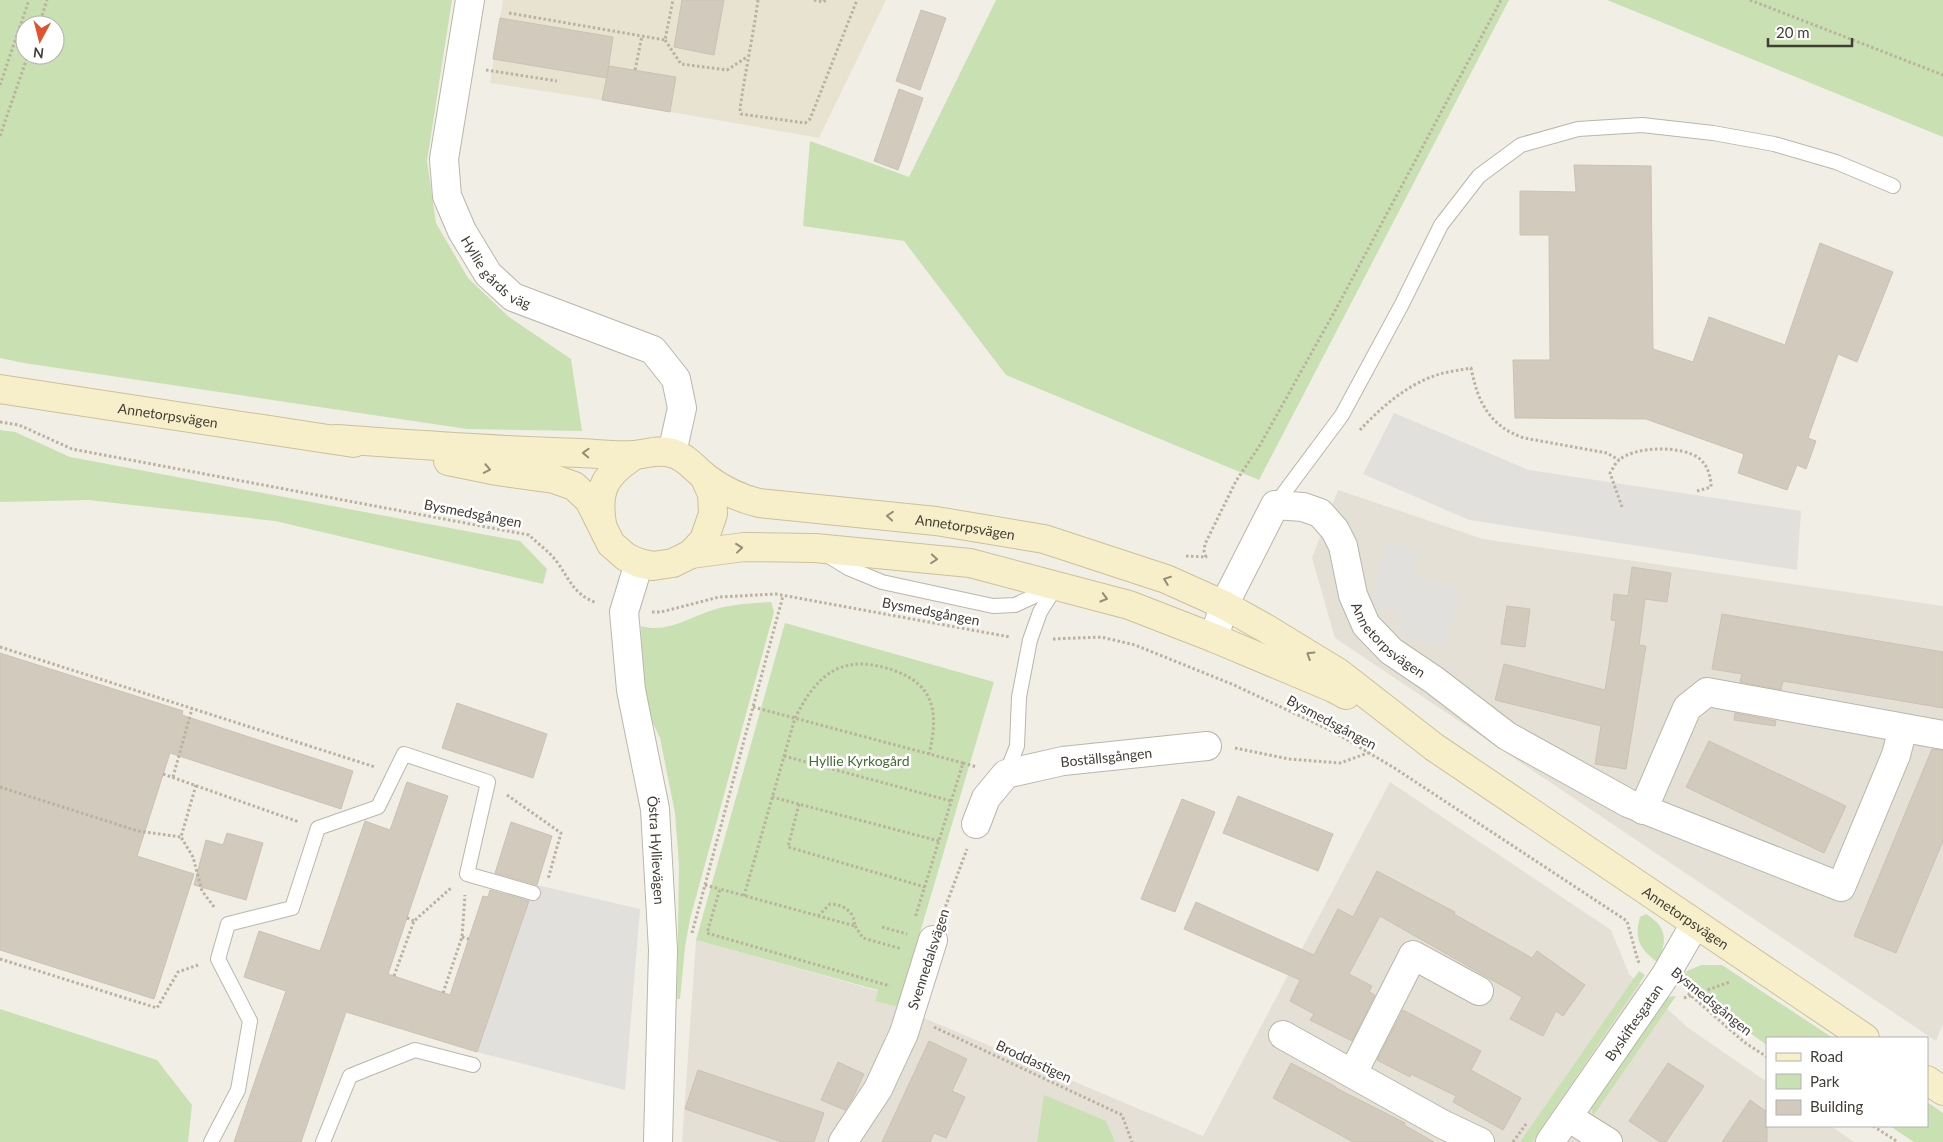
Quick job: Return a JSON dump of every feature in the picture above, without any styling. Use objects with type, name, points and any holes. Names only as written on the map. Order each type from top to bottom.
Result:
[{"type":"main road","name":"Annetorpsvägen","points":[[0,389],[336,440],[497,471],[554,478],[574,486],[589,500],[611,544],[626,557],[653,566],[673,563],[691,554],[744,547],[815,548],[970,563],[1129,605],[1214,638],[1333,688],[1434,746]]},
{"type":"main road","name":"Annetorpsvägen","points":[[336,440],[635,455],[654,451],[672,453],[690,462],[704,476],[738,498],[759,503],[936,521],[1044,539],[1166,579],[1224,605],[1339,673],[1434,746],[1864,1037]]},
{"type":"main road","name":"Annetorpsvägen","points":[[602,526],[599,506],[606,481],[618,466],[635,455]]},
{"type":"main road","name":"Annetorpsvägen","points":[[691,554],[704,540],[713,514],[712,494],[704,476]]},
{"type":"main road","points":[[1928,1081],[1943,1091]]},
{"type":"street","name":"Hyllie gårds väg","points":[[470,0],[444,159],[447,196],[462,231],[488,274],[513,297],[653,350],[676,379],[682,408],[672,453]]},
{"type":"street","points":[[1214,638],[1224,605],[1275,505]]},
{"type":"street","name":"Annetorpsvägen","points":[[1275,505],[1303,507],[1320,512],[1335,530],[1343,546],[1353,595],[1366,625],[1391,651],[1434,680],[1507,736],[1628,804],[1841,887],[1896,755],[1903,728]]},
{"type":"street","name":"Östra Hyllievägen","points":[[640,563],[624,612],[630,690],[655,809],[663,950],[658,1142]]},
{"type":"street","points":[[1643,810],[1687,708],[1707,692],[1943,734]]},
{"type":"street","name":"Boställsgången","points":[[1006,774],[1063,761],[1208,746]]},
{"type":"street","points":[[976,824],[986,798],[1006,774]]},
{"type":"street","name":"Byskiftesgatan","points":[[1550,1142],[1665,976],[1695,924]]},
{"type":"street","name":"Svennedalsvägen","points":[[843,1142],[878,1090],[904,1033],[909,1016],[918,936]]},
{"type":"street","points":[[1353,1072],[1413,956],[1479,991]]},
{"type":"street","points":[[1283,1035],[1353,1072],[1442,1124],[1480,1142]]},
{"type":"street","points":[[1568,1116],[1608,1142]]},
{"type":"lane","points":[[1275,505],[1342,416],[1402,304],[1441,225],[1479,176],[1521,145],[1578,129],[1642,125],[1695,131],[1774,144],[1836,162],[1893,186]]},
{"type":"lane","points":[[815,548],[848,568],[882,582],[987,605],[1015,605],[1058,585]]},
{"type":"lane","points":[[1006,774],[1017,746],[1019,696],[1030,640],[1040,612],[1058,585]]},
{"type":"lane","points":[[211,1142],[238,1090],[250,1021],[218,959],[228,924],[292,908],[318,828],[378,807],[404,754],[488,782],[467,874],[533,893]]},
{"type":"lane","points":[[323,1142],[350,1076],[415,1050],[473,1065]]},
{"type":"path","points":[[0,84],[29,0]]},
{"type":"path","points":[[42,15],[47,0]]},
{"type":"path","points":[[673,0],[665,40],[681,64],[727,70],[747,57]]},
{"type":"path","points":[[758,0],[752,47],[747,57],[740,109],[741,114],[805,123],[810,119],[857,0]]},
{"type":"path","points":[[814,0],[822,2],[826,0]]},
{"type":"path","points":[[1206,557],[1204,551],[1206,544],[1236,481],[1260,445],[1336,309],[1501,0]]},
{"type":"path","points":[[1750,0],[1943,75]]},
{"type":"path","points":[[508,13],[665,40]]},
{"type":"path","points":[[635,70],[642,36]]},
{"type":"path","points":[[0,136],[25,65]]},
{"type":"path","points":[[492,71],[557,82]]},
{"type":"path","points":[[1358,432],[1396,396],[1439,374],[1471,368],[1478,398],[1500,425],[1514,434],[1524,438],[1607,453],[1618,460]]},
{"type":"path","name":"Bysmedsgången","points":[[0,422],[19,425],[72,449],[529,535],[556,561],[569,584],[588,600],[624,612],[661,612],[719,597],[776,594],[1030,640],[1101,637],[1135,645],[1234,685],[1334,732],[1396,769],[1627,921],[1638,961],[1665,976],[1692,996],[1744,1042],[1766,1056]]},
{"type":"path","points":[[1622,507],[1610,473],[1618,460],[1633,453],[1656,448],[1680,451],[1700,459],[1711,475],[1711,487],[1696,491]]},
{"type":"path","points":[[691,936],[783,596]]},
{"type":"path","points":[[0,648],[395,773]]},
{"type":"path","points":[[744,896],[795,718],[808,694],[822,679],[836,669],[851,664],[867,664],[903,673],[916,681],[925,690],[931,703],[934,724],[929,754]]},
{"type":"path","points":[[753,707],[963,763],[925,887],[918,936],[882,927]]},
{"type":"path","points":[[173,777],[192,709]]},
{"type":"path","points":[[1208,746],[1243,749],[1289,759],[1340,763],[1369,753]]},
{"type":"path","points":[[784,756],[951,801]]},
{"type":"path","points":[[163,774],[318,828]]},
{"type":"path","points":[[488,782],[561,833],[546,887]]},
{"type":"path","points":[[196,785],[181,837],[193,857],[202,891],[228,924]]},
{"type":"path","points":[[0,787],[138,831],[181,837]]},
{"type":"path","points":[[772,797],[939,841]]},
{"type":"path","points":[[799,804],[788,846],[925,887]]},
{"type":"path","name":"Svennedalsvägen","points":[[918,936],[976,824]]},
{"type":"path","points":[[394,976],[414,921],[467,874]]},
{"type":"path","points":[[443,993],[462,937],[467,874]]},
{"type":"path","points":[[704,885],[855,926]]},
{"type":"path","points":[[720,889],[707,933],[894,987]]},
{"type":"path","points":[[818,916],[830,904],[839,904],[848,910],[854,918],[855,926],[863,938],[905,950],[907,945]]},
{"type":"path","points":[[407,918],[414,921]]},
{"type":"path","points":[[462,937],[469,939]]},
{"type":"path","points":[[0,959],[157,1008],[178,972],[218,959]]},
{"type":"path","name":"Broddastigen","points":[[909,1016],[1122,1115],[1132,1142]]},
{"type":"path","points":[[1875,1127],[1898,1142]]},
{"type":"shaded area","points":[[503,0],[886,0],[819,138],[602,100],[490,83]]},
{"type":"shaded area","points":[[1394,413],[1529,470],[1801,511],[1797,570],[1469,520],[1363,474]]},
{"type":"shaded area","points":[[1338,490],[1483,539],[1943,606],[1943,1024],[1936,1041],[1335,638],[1312,558]]},
{"type":"shaded area","points":[[1386,542],[1419,551],[1413,576],[1460,588],[1445,647],[1397,635],[1402,613],[1370,605]]},
{"type":"shaded area","points":[[1390,782],[1611,930],[1629,974],[1687,1027],[1766,1081],[1766,1127],[1832,1127],[1854,1142],[682,1142],[696,940],[878,991],[875,1001],[898,1007],[1203,1136]]},
{"type":"shaded area","points":[[537,885],[640,909],[625,1090],[477,1052],[525,910]]},
{"type":"green space","points":[[0,0],[452,0],[427,161],[436,223],[468,278],[509,317],[571,359],[582,431],[467,429],[0,358]]},
{"type":"green space","points":[[996,0],[1509,0],[1259,480],[1006,375],[904,241],[803,226],[810,141],[909,177]]},
{"type":"green space","points":[[1607,0],[1943,0],[1943,137]]},
{"type":"green space","points":[[0,430],[15,432],[70,457],[520,541],[547,569],[543,584],[275,521],[88,500],[0,502]]},
{"type":"green space","points":[[771,602],[774,612],[690,919],[680,999],[677,999],[679,865],[675,813],[660,738],[644,704],[641,626],[661,628],[723,607]]},
{"type":"green space","name":"Hyllie Kyrkogård","points":[[785,623],[994,682],[898,1007],[875,1001],[878,990],[696,940]]},
{"type":"green space","points":[[1646,914],[1658,924],[1664,935],[1663,947],[1657,962],[1642,947],[1638,937],[1640,917]]},
{"type":"green space","points":[[1701,965],[1722,965],[1831,1037],[1766,1037],[1766,1044],[1750,1033],[1715,1002],[1681,977],[1687,971]]},
{"type":"green space","points":[[1639,971],[1645,975],[1532,1142],[1520,1142]]},
{"type":"green space","points":[[1676,996],[1593,1116],[1591,1106],[1665,999]]},
{"type":"green space","points":[[0,1009],[157,1060],[192,1105],[188,1142],[0,1142]]},
{"type":"green space","points":[[1044,1095],[1106,1121],[1115,1142],[1037,1142]]},
{"type":"green space","points":[[1928,1103],[1943,1113],[1943,1142],[1914,1142],[1892,1127],[1928,1127]]},
{"type":"building","points":[[682,0],[724,0],[714,55],[674,47]]},
{"type":"building","points":[[921,10],[946,18],[920,90],[896,81]]},
{"type":"building","points":[[500,18],[613,37],[607,78],[493,59]]},
{"type":"building","points":[[609,66],[676,77],[670,112],[602,100]]},
{"type":"building","points":[[899,89],[923,98],[898,170],[874,161]]},
{"type":"building","points":[[1574,165],[1651,166],[1653,349],[1693,362],[1709,317],[1785,345],[1820,243],[1893,272],[1857,362],[1838,354],[1808,438],[1816,441],[1806,469],[1797,465],[1787,490],[1738,473],[1744,454],[1646,419],[1515,418],[1513,360],[1550,360],[1549,235],[1520,235],[1520,191],[1576,192]]},
{"type":"building","points":[[1632,567],[1671,573],[1667,602],[1645,599],[1639,645],[1646,646],[1626,769],[1595,764],[1601,726],[1495,700],[1504,664],[1605,690],[1616,621],[1611,620],[1614,594],[1628,596]]},
{"type":"building","points":[[1507,606],[1530,609],[1525,647],[1501,644]]},
{"type":"building","points":[[1722,614],[1943,652],[1943,708],[1783,681],[1781,690],[1740,682],[1742,674],[1712,669]]},
{"type":"building","points":[[0,653],[183,711],[182,715],[353,771],[341,809],[170,753],[137,856],[194,874],[154,999],[0,950]]},
{"type":"building","points":[[457,703],[547,734],[533,778],[442,748]]},
{"type":"building","points":[[1735,713],[1776,721],[1775,726],[1734,720]]},
{"type":"building","points":[[1709,741],[1846,806],[1824,853],[1686,787]]},
{"type":"building","points":[[1932,749],[1943,750],[1943,841],[1896,953],[1854,936]]},
{"type":"building","points":[[407,782],[448,796],[388,974],[450,995],[483,896],[488,897],[490,890],[529,901],[477,1052],[346,1012],[301,1142],[234,1142],[286,991],[244,977],[259,931],[320,951],[365,821],[390,830]]},
{"type":"building","points":[[1238,796],[1333,834],[1318,871],[1223,833]]},
{"type":"building","points":[[1182,799],[1215,812],[1175,912],[1141,899]]},
{"type":"building","points":[[511,822],[552,836],[537,885],[495,873]]},
{"type":"building","points":[[227,833],[263,843],[246,900],[194,885],[206,840],[223,845]]},
{"type":"building","points":[[1377,871],[1455,912],[1454,914],[1532,958],[1537,951],[1585,985],[1563,1016],[1556,1011],[1543,1036],[1510,1019],[1522,997],[1380,916],[1349,974],[1372,986],[1369,992],[1375,995],[1352,1041],[1310,1020],[1314,1014],[1290,1001],[1300,980],[1184,929],[1196,902],[1314,955],[1338,909],[1353,917]]},
{"type":"building","points":[[1403,1010],[1481,1051],[1471,1070],[1521,1098],[1503,1130],[1453,1102],[1456,1096],[1411,1074],[1410,1077],[1377,1060]]},
{"type":"building","points":[[929,1041],[967,1059],[952,1091],[965,1097],[946,1138],[934,1133],[930,1142],[882,1142]]},
{"type":"building","points":[[838,1062],[864,1074],[845,1110],[821,1100]]},
{"type":"building","points":[[1291,1063],[1405,1123],[1404,1125],[1434,1142],[1353,1142],[1273,1098]]},
{"type":"building","points":[[1668,1063],[1704,1086],[1666,1142],[1660,1142],[1629,1121]]},
{"type":"building","points":[[698,1070],[824,1113],[814,1142],[782,1142],[685,1109]]},
{"type":"building","points":[[1750,1100],[1766,1111],[1767,1142],[1722,1142]]}]
